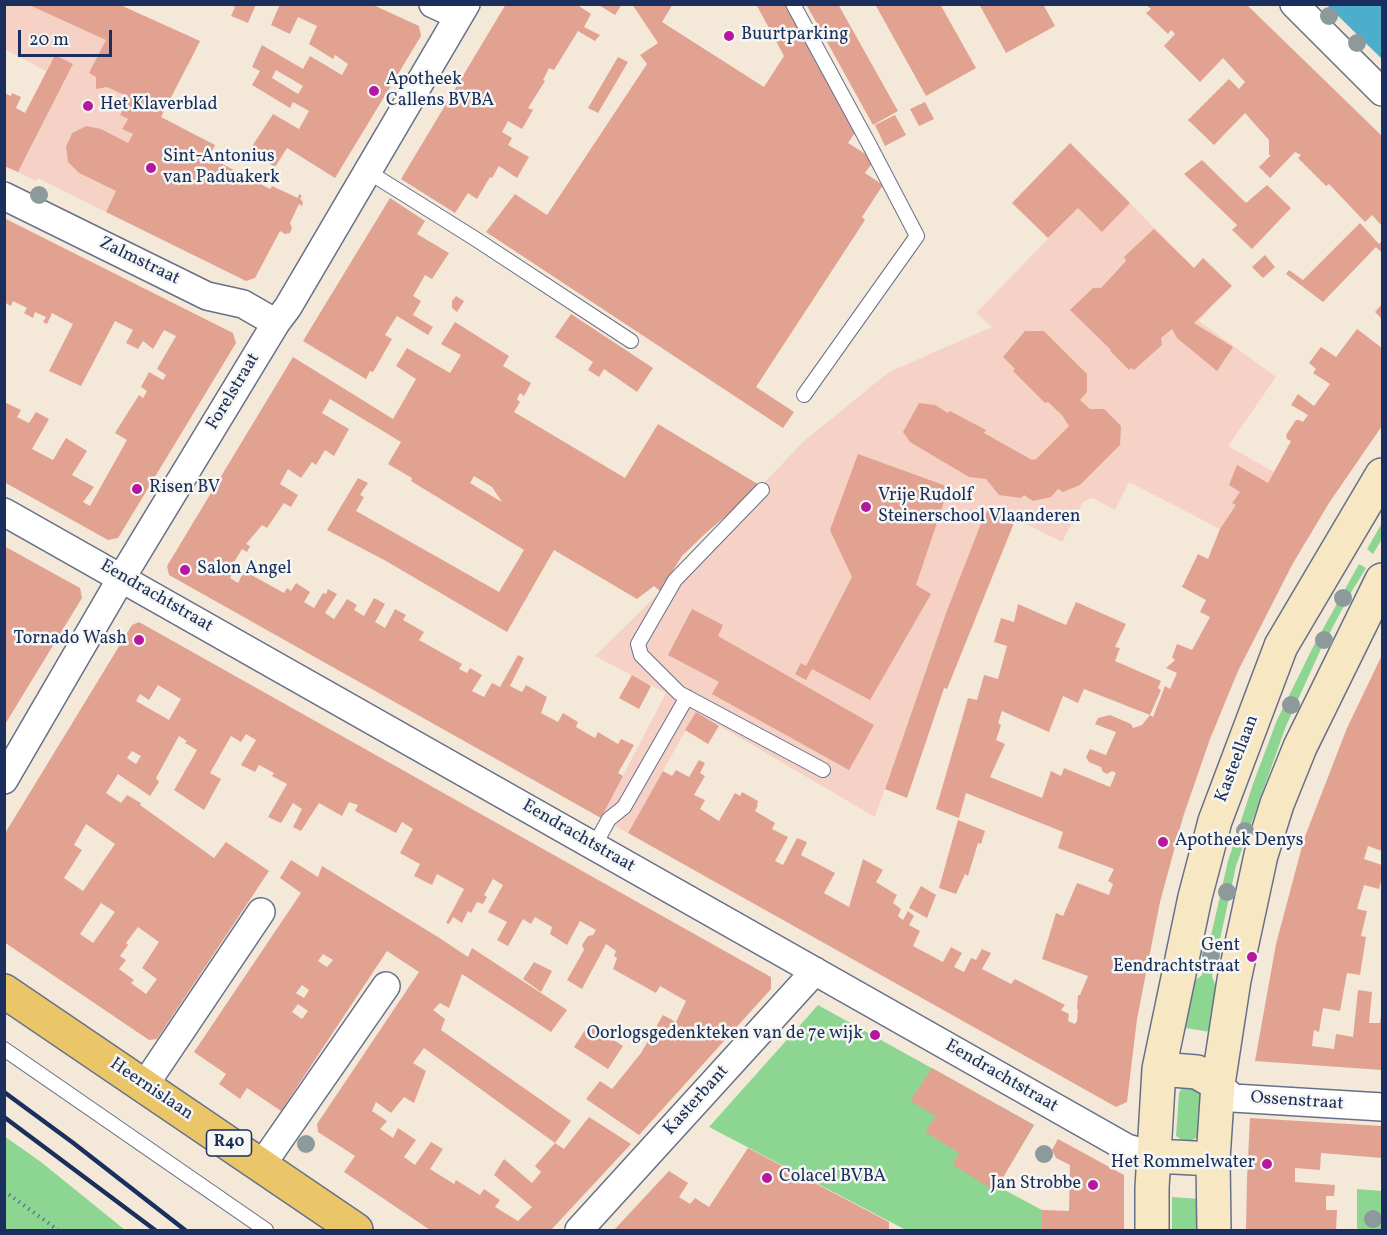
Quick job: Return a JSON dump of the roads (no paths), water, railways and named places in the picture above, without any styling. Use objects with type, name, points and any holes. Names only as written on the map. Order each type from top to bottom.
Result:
[{"type":"main road","name":"Heernislaan","points":[[4,991],[356,1230]]},
{"type":"street","points":[[433,4],[462,10]]},
{"type":"street","points":[[1294,4],[1383,92]]},
{"type":"street","name":"Forelstraat","points":[[4,780],[122,577],[276,323],[288,307],[462,10]]},
{"type":"street","name":"Zalmstraat","points":[[4,195],[207,296],[243,304],[276,323]]},
{"type":"street","name":"Kasteellaan","points":[[1152,1230],[1152,1188],[1159,1070],[1195,897],[1215,822],[1281,646],[1370,493],[1383,475]]},
{"type":"street","name":"Eendrachtstraat","points":[[4,512],[1126,1148],[1155,1156]]},
{"type":"street","points":[[1214,1230],[1213,1159],[1218,1084],[1234,980],[1261,855],[1277,804],[1300,747],[1383,580]]},
{"type":"street","points":[[144,1086],[261,912]]},
{"type":"street","name":"Kasterbant","points":[[579,1230],[815,971]]},
{"type":"street","points":[[261,1166],[386,986]]},
{"type":"street","points":[[1159,1070],[1197,1072],[1218,1084]]},
{"type":"street","name":"Ossenstraat","points":[[1218,1084],[1233,1098],[1383,1107]]},
{"type":"street","points":[[1155,1156],[1213,1159]]},
{"type":"lane","points":[[793,4],[917,236],[804,394]]},
{"type":"lane","points":[[367,171],[631,341]]},
{"type":"lane","points":[[762,490],[675,580],[638,644],[640,656],[679,693],[823,770]]},
{"type":"lane","points":[[594,846],[609,819],[624,807],[687,697]]},
{"type":"lane","points":[[4,1049],[266,1230]]},
{"type":"water","points":[[1327,5],[1382,5],[1382,59]]},
{"type":"railway","points":[[4,1092],[185,1230]]},
{"type":"railway","points":[[4,1117],[155,1230]]},
{"type":"place","name":"Buurtparking","points":[[729,36]]},
{"type":"place","name":"Apotheek Callens BVBA","points":[[374,91]]},
{"type":"place","name":"Het Klaverblad","points":[[88,106]]},
{"type":"place","name":"Sint-Antonius van Paduakerk","points":[[151,168]]},
{"type":"place","name":"Risen BV","points":[[137,489]]},
{"type":"place","name":"Vrije Rudolf Steinerschool Vlaanderen","points":[[866,507]]},
{"type":"place","name":"Salon Angel","points":[[185,570]]},
{"type":"place","name":"Tornado Wash","points":[[139,640]]},
{"type":"place","name":"Apotheek Denys","points":[[1163,842]]},
{"type":"place","name":"Gent Eendrachtstraat","points":[[1252,957]]},
{"type":"place","name":"Oorlogsgedenkteken van de 7e wijk","points":[[875,1035]]},
{"type":"place","name":"Het Rommelwater","points":[[1267,1164]]},
{"type":"place","name":"Colacel BVBA","points":[[767,1178]]},
{"type":"place","name":"Jan Strobbe","points":[[1093,1185]]}]
